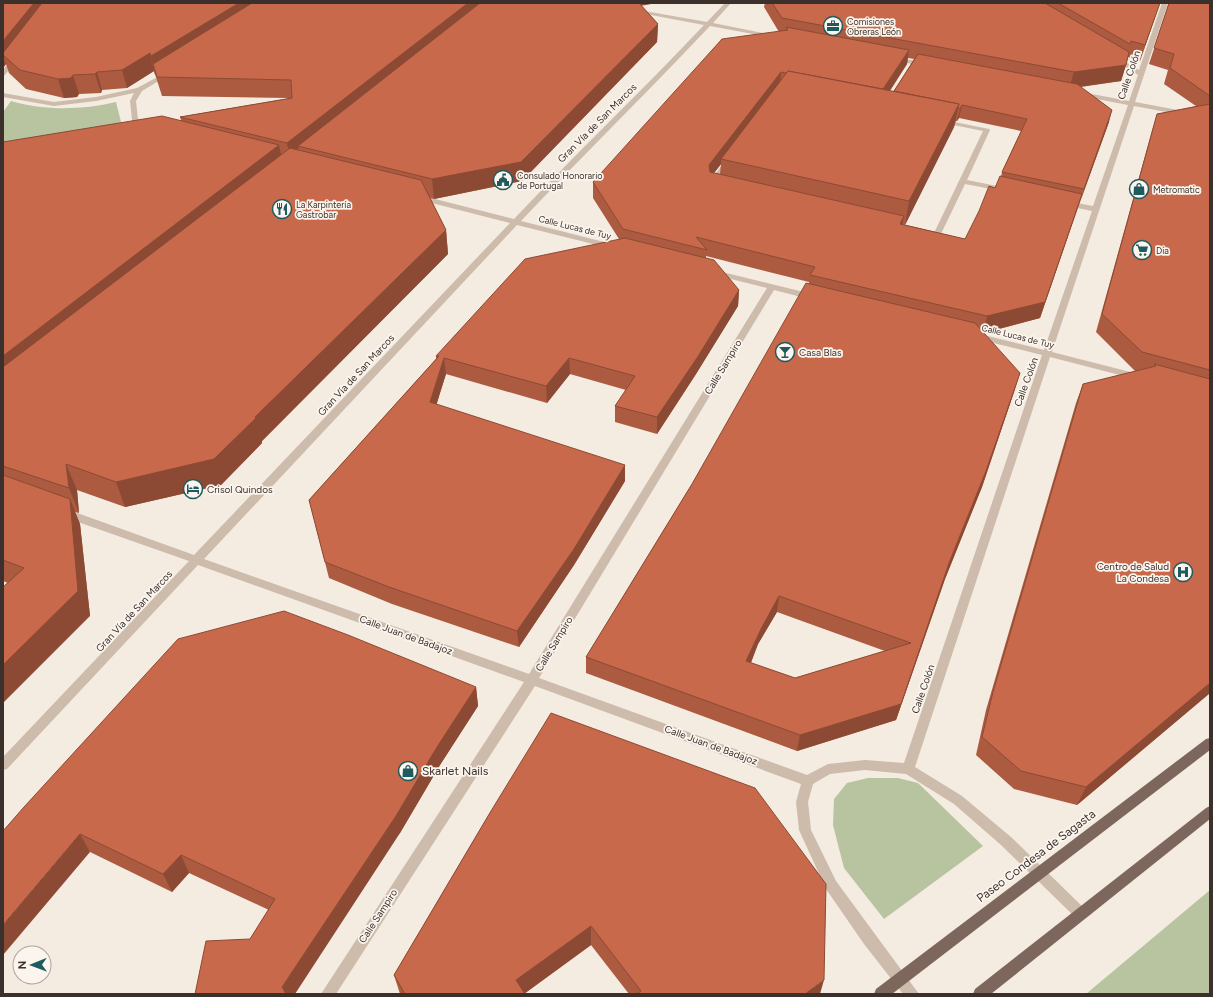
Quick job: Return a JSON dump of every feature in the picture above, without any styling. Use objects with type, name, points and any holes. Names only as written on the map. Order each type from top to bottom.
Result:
[{"type":"main road","name":"Paseo Condesa de Sagasta","points":[[881,994],[1038,872],[1210,743]]},
{"type":"main road","points":[[980,994],[1210,812]]},
{"type":"street","name":"Gran Vía de San Marcos","points":[[3,765],[557,178],[646,90],[728,3]]},
{"type":"street","name":"Calle Colón","points":[[908,769],[1165,3]]},
{"type":"street","points":[[629,9],[782,38]]},
{"type":"street","points":[[3,74],[21,50]]},
{"type":"street","points":[[1106,53],[1141,74]]},
{"type":"street","points":[[890,58],[936,66]]},
{"type":"street","points":[[907,71],[912,62]]},
{"type":"street","points":[[3,95],[54,104],[139,90],[174,69]]},
{"type":"street","points":[[783,89],[885,106],[987,130],[962,181],[936,236],[712,184],[783,89]]},
{"type":"street","points":[[135,130],[135,110],[133,101],[139,90]]},
{"type":"street","points":[[1076,93],[1210,118]]},
{"type":"street","points":[[962,181],[1016,192]]},
{"type":"street","name":"Calle Lucas de Tuy","points":[[409,195],[619,248]]},
{"type":"street","points":[[1055,200],[1095,209]]},
{"type":"street","points":[[703,269],[818,298]]},
{"type":"street","name":"Calle Sampiro","points":[[328,994],[532,680],[772,287]]},
{"type":"street","name":"Calle Lucas de Tuy","points":[[965,333],[1148,379]]},
{"type":"street","name":"Calle Juan de Badajoz","points":[[54,509],[532,680],[808,781]]},
{"type":"street","points":[[912,994],[899,980],[831,885],[805,830],[802,802],[808,781],[828,769],[865,765],[908,769],[958,800],[1006,841],[1081,914]]},
{"type":"green space","points":[[11,101],[50,108],[90,107],[116,102],[122,126],[3,146],[3,112]]},
{"type":"green space","points":[[868,778],[898,778],[918,783],[983,846],[884,919],[844,868],[833,825],[834,799],[847,783]]},
{"type":"green space","points":[[1210,890],[1210,994],[1086,994]]},
{"type":"building","points":[[3,3],[34,3],[3,41]]},
{"type":"building","points":[[42,3],[239,3],[151,56],[150,53],[122,70],[97,72],[95,74],[73,75],[71,78],[58,79],[20,70],[3,55],[3,53]]},
{"type":"building","points":[[252,3],[468,3],[287,143],[180,117],[292,98],[291,80],[157,77],[153,64]]},
{"type":"building","points":[[480,3],[639,3],[658,24],[521,162],[432,179],[298,146]]},
{"type":"building","points":[[772,3],[1045,3],[1129,52],[1126,65],[1074,72],[782,18]]},
{"type":"building","points":[[1058,3],[1160,3],[1145,45],[1131,41],[1130,44]]},
{"type":"building","points":[[1169,3],[1210,3],[1210,96],[1170,68],[1174,54],[1154,48]]},
{"type":"building","points":[[786,27],[909,50],[883,89],[788,71],[786,73],[781,72],[709,165],[710,172],[904,216],[900,224],[965,239],[979,211],[989,186],[995,188],[1000,176],[1082,194],[1045,302],[987,316],[810,275],[815,267],[696,237],[707,250],[623,229],[593,182],[722,39],[788,30]]},
{"type":"building","points":[[918,54],[1077,84],[1112,110],[1084,189],[1002,172],[1027,119],[962,105],[960,109],[958,108],[959,104],[894,91]]},
{"type":"building","points":[[788,71],[959,104],[909,201],[721,159]]},
{"type":"building","points":[[1210,104],[1210,370],[1142,352],[1102,314],[1157,114]]},
{"type":"building","points":[[162,116],[279,145],[3,356],[3,142]]},
{"type":"building","points":[[290,148],[421,180],[446,230],[214,459],[116,482],[66,464],[69,488],[3,466],[3,367]]},
{"type":"building","points":[[625,238],[714,260],[739,290],[697,358],[657,417],[615,406],[635,376],[569,358],[546,386],[444,358],[430,402],[625,465],[574,549],[517,631],[389,587],[325,562],[309,500],[439,356],[436,356],[525,259]]},
{"type":"building","points":[[806,283],[975,323],[1020,373],[986,471],[949,563],[901,704],[800,735],[586,657],[692,484]],"holes":[[[779,596],[911,643],[795,678],[746,661]]]},
{"type":"building","points":[[1154,364],[1210,379],[1210,683],[1086,787],[1021,771],[982,737],[993,692],[1083,384],[1156,366]]},
{"type":"building","points":[[3,475],[70,499],[78,591],[3,665],[3,587],[24,568],[3,560]]},
{"type":"building","points":[[284,611],[348,635],[476,687],[437,747],[396,816],[282,987],[286,994],[195,994],[206,941],[250,939],[275,899],[181,855],[163,874],[80,834],[3,925],[3,831],[24,807],[178,639]]},
{"type":"building","points":[[551,713],[755,788],[826,884],[824,980],[805,994],[636,994],[641,991],[591,926],[516,980],[525,994],[405,994],[394,975]]},
{"type":"place","name":"Comisiones Obreras León","points":[[833,26]]},
{"type":"place","name":"Consulado Honorario de Portugal","points":[[503,180]]},
{"type":"place","name":"Metromatic","points":[[1139,189]]},
{"type":"place","name":"La Karpintería Gastrobar","points":[[282,209]]},
{"type":"place","name":"Dia","points":[[1142,250]]},
{"type":"place","name":"Casa Blas","points":[[785,352]]},
{"type":"place","name":"Crisol Quindos","points":[[193,489]]},
{"type":"place","name":"Centro de Salud La Condesa","points":[[1183,572]]},
{"type":"place","name":"Skarlet Nails","points":[[408,771]]}]
